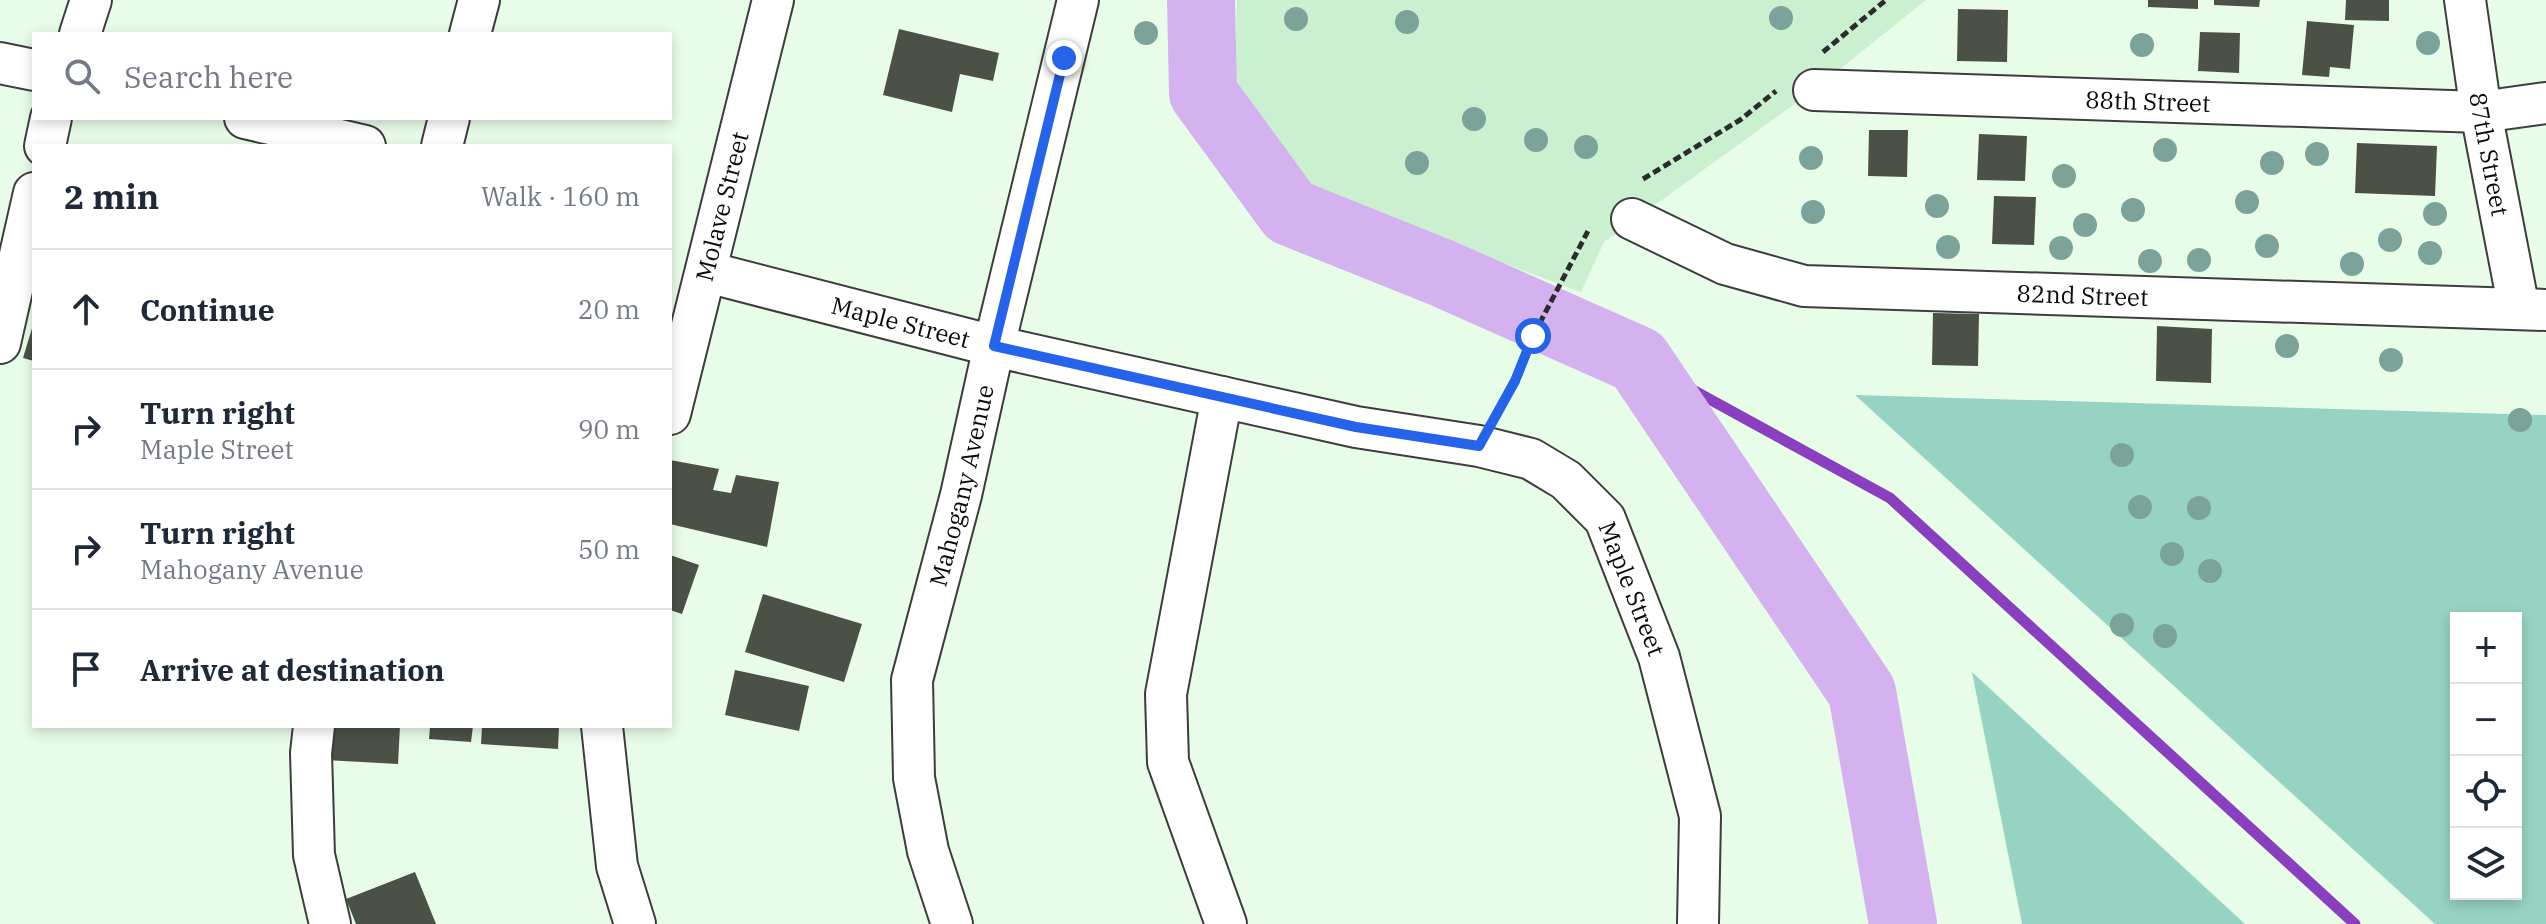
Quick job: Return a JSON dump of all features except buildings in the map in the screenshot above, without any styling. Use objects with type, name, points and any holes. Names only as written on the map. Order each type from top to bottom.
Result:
[{"type":"street","points":[[81,32],[91,0]]},
{"type":"street","points":[[471,32],[479,0]]},
{"type":"street","name":"Molave Street","points":[[672,406],[773,0]]},
{"type":"street","name":"Mahogany Avenue","points":[[952,924],[928,851],[914,778],[912,680],[961,495],[1078,0]]},
{"type":"street","name":"87th Street","points":[[2465,0],[2481,112],[2533,310]]},
{"type":"street","points":[[0,63],[32,70]]},
{"type":"street","name":"88th Street","points":[[1801,80],[2481,112],[2546,103]]},
{"type":"street","points":[[45,144],[51,120]]},
{"type":"street","points":[[254,120],[356,144]]},
{"type":"street","points":[[442,144],[448,120]]},
{"type":"street","points":[[0,343],[32,202]]},
{"type":"street","name":"82nd Street","points":[[1632,219],[1725,264],[1804,286],[2533,310]]},
{"type":"street","name":"Maple Street","points":[[707,272],[994,346],[1356,427],[1479,446],[1531,459],[1566,480],[1605,519],[1659,657],[1700,816],[1698,924]]},
{"type":"street","points":[[1222,397],[1166,694],[1168,762],[1226,924]]},
{"type":"street","points":[[314,728],[311,753],[314,855],[330,924]]},
{"type":"street","points":[[602,728],[617,866],[635,924]]},
{"type":"path","points":[[1643,179],[1801,80],[1886,0]]},
{"type":"path","points":[[1479,446],[1515,381],[1533,336],[1589,229]]},
{"type":"green space","points":[[1237,0],[1926,0],[1814,90],[1604,242],[1581,292],[1319,194],[1235,79]]},
{"type":"shaded area","points":[[1855,395],[2546,415],[2546,924],[2435,924]]},
{"type":"shaded area","points":[[1972,672],[2245,924],[2022,924]]},
{"type":"waterway","points":[[1201,0],[1203,93],[1290,212],[1442,273],[1638,360],[1862,692],[1903,924]]},
{"type":"waterway","points":[[1638,360],[1890,498],[2355,924]]},
{"type":"route","points":[[1064,58],[994,346],[1356,427],[1479,446],[1515,381],[1533,336]]}]
